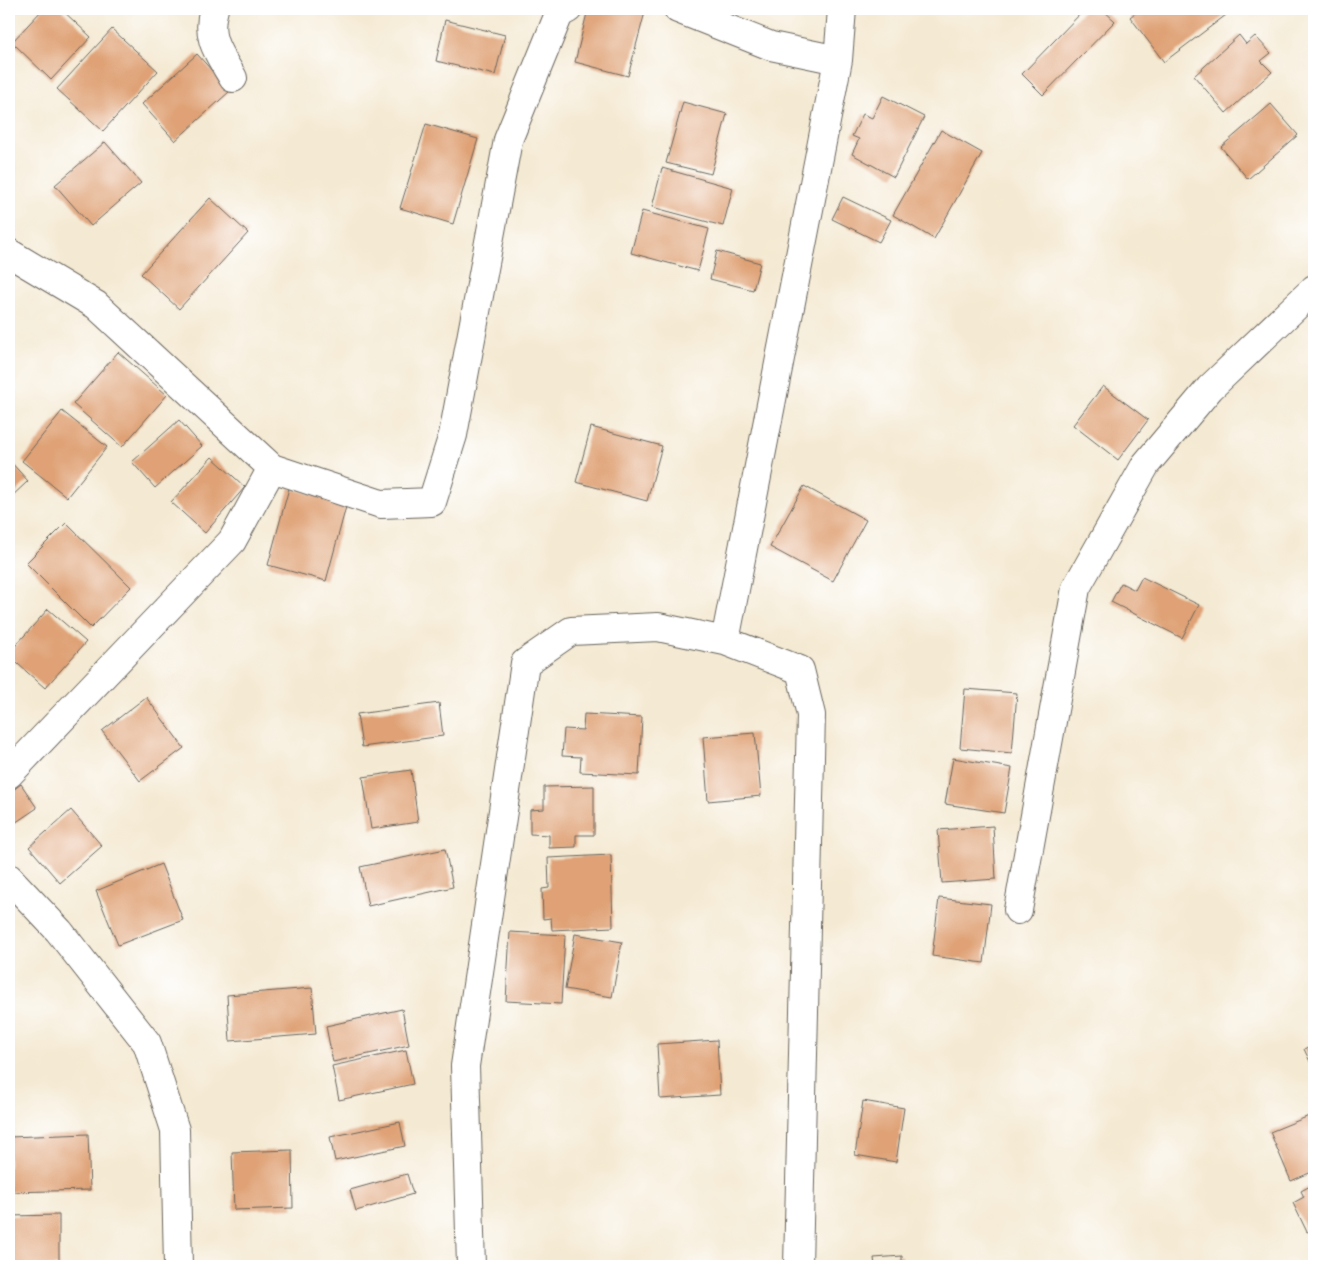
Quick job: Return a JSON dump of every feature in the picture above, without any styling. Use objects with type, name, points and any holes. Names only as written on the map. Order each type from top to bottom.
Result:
[{"type":"street","points":[[214,9],[210,23],[214,46],[233,78]]},
{"type":"street","points":[[9,253],[96,305],[272,468],[381,504],[432,502],[453,435],[508,140],[558,14],[568,9]]},
{"type":"street","points":[[678,9],[771,46],[838,60]]},
{"type":"street","points":[[725,641],[838,60],[842,9]]},
{"type":"street","points":[[1018,910],[1076,588],[1146,464],[1210,388],[1314,289]]},
{"type":"street","points":[[9,774],[232,542],[272,468]]},
{"type":"street","points":[[471,1266],[465,1066],[525,663],[571,631],[658,627],[725,641],[800,670],[811,715],[798,1266]]},
{"type":"street","points":[[9,878],[59,931],[148,1043],[175,1130],[178,1266]]},
{"type":"building","points":[[43,9],[61,9],[91,37],[51,80],[12,42]]},
{"type":"building","points":[[588,9],[631,9],[645,12],[628,76],[575,62]]},
{"type":"building","points":[[1085,9],[1102,9],[1115,21],[1043,95],[1022,74]]},
{"type":"building","points":[[1140,9],[1222,9],[1226,15],[1164,62],[1130,17]]},
{"type":"building","points":[[445,20],[505,35],[495,75],[436,61]]},
{"type":"building","points":[[112,29],[158,71],[103,131],[57,89]]},
{"type":"building","points":[[1239,35],[1246,44],[1255,36],[1271,53],[1261,61],[1272,72],[1226,113],[1194,76]]},
{"type":"building","points":[[197,54],[230,91],[175,141],[142,104]]},
{"type":"building","points":[[883,96],[924,117],[894,177],[852,154],[859,139],[852,136],[863,114],[872,118]]},
{"type":"building","points":[[683,102],[727,114],[711,174],[666,163]]},
{"type":"building","points":[[1271,104],[1298,135],[1248,179],[1221,147]]},
{"type":"building","points":[[426,124],[478,139],[453,224],[400,208]]},
{"type":"building","points":[[941,130],[982,153],[934,239],[893,215]]},
{"type":"building","points":[[105,142],[141,183],[91,226],[55,185]]},
{"type":"building","points":[[662,168],[733,188],[723,226],[652,207]]},
{"type":"building","points":[[843,197],[891,220],[879,242],[832,219]]},
{"type":"building","points":[[210,198],[248,233],[179,309],[141,274]]},
{"type":"building","points":[[642,211],[709,229],[698,271],[631,253]]},
{"type":"building","points":[[717,251],[760,263],[753,290],[710,279]]},
{"type":"building","points":[[118,352],[167,395],[122,447],[73,404]]},
{"type":"building","points":[[1103,386],[1148,420],[1118,460],[1073,425]]},
{"type":"building","points":[[62,411],[107,447],[67,497],[22,461]]},
{"type":"building","points":[[179,420],[202,446],[155,488],[132,462]]},
{"type":"building","points":[[591,427],[662,446],[647,501],[576,482]]},
{"type":"building","points":[[212,457],[245,487],[205,533],[171,502]]},
{"type":"building","points":[[9,460],[28,481],[9,499]]},
{"type":"building","points":[[804,486],[866,520],[833,581],[770,547]]},
{"type":"building","points":[[289,488],[347,503],[326,581],[268,565]]},
{"type":"building","points":[[66,523],[131,587],[91,628],[26,563]]},
{"type":"building","points":[[1142,577],[1199,605],[1182,638],[1111,602],[1121,583],[1135,590]]},
{"type":"building","points":[[48,609],[86,642],[45,688],[9,656],[9,653]]},
{"type":"building","points":[[965,689],[1017,693],[1012,753],[960,748]]},
{"type":"building","points":[[146,697],[184,748],[140,781],[102,731]]},
{"type":"building","points":[[439,703],[443,736],[362,747],[357,714]]},
{"type":"building","points":[[584,714],[642,717],[639,775],[580,772],[581,757],[562,756],[564,729],[583,730]]},
{"type":"building","points":[[755,733],[761,796],[708,801],[703,737]]},
{"type":"building","points":[[953,758],[1012,768],[1004,813],[945,804]]},
{"type":"building","points":[[411,770],[418,822],[371,829],[363,777]]},
{"type":"building","points":[[21,784],[37,808],[9,827],[9,793]]},
{"type":"building","points":[[594,786],[594,835],[576,835],[576,847],[549,848],[549,835],[530,834],[530,810],[544,809],[544,787]]},
{"type":"building","points":[[71,810],[102,846],[60,883],[29,847]]},
{"type":"building","points":[[993,826],[996,879],[942,883],[938,830]]},
{"type":"building","points":[[445,849],[453,887],[368,906],[360,867]]},
{"type":"building","points":[[611,855],[613,927],[552,930],[551,918],[543,919],[542,889],[549,888],[548,858]]},
{"type":"building","points":[[161,864],[183,920],[118,945],[96,891]]},
{"type":"building","points":[[939,898],[991,904],[984,963],[932,956]]},
{"type":"building","points":[[510,932],[565,935],[561,1004],[506,1001]]},
{"type":"building","points":[[575,934],[622,942],[612,997],[565,989]]},
{"type":"building","points":[[312,988],[316,1034],[230,1041],[227,995]]},
{"type":"building","points":[[402,1009],[409,1045],[333,1062],[326,1026]]},
{"type":"building","points":[[717,1040],[720,1095],[660,1099],[657,1044]]},
{"type":"building","points":[[1314,1044],[1314,1070],[1304,1049]]},
{"type":"building","points":[[406,1050],[413,1084],[339,1100],[332,1066]]},
{"type":"building","points":[[863,1101],[904,1108],[896,1162],[855,1155]]},
{"type":"building","points":[[1309,1116],[1314,1127],[1314,1171],[1291,1181],[1270,1132]]},
{"type":"building","points":[[400,1122],[405,1146],[335,1161],[330,1137]]},
{"type":"building","points":[[88,1134],[90,1190],[9,1192],[9,1137]]},
{"type":"building","points":[[292,1150],[293,1208],[234,1210],[232,1152]]},
{"type":"building","points":[[407,1174],[413,1194],[356,1211],[350,1190]]},
{"type":"building","points":[[1314,1184],[1314,1229],[1307,1232],[1293,1203],[1304,1197],[1301,1191]]},
{"type":"building","points":[[59,1215],[59,1266],[9,1266],[9,1216]]},
{"type":"building","points":[[902,1256],[902,1266],[875,1266],[874,1258]]}]
